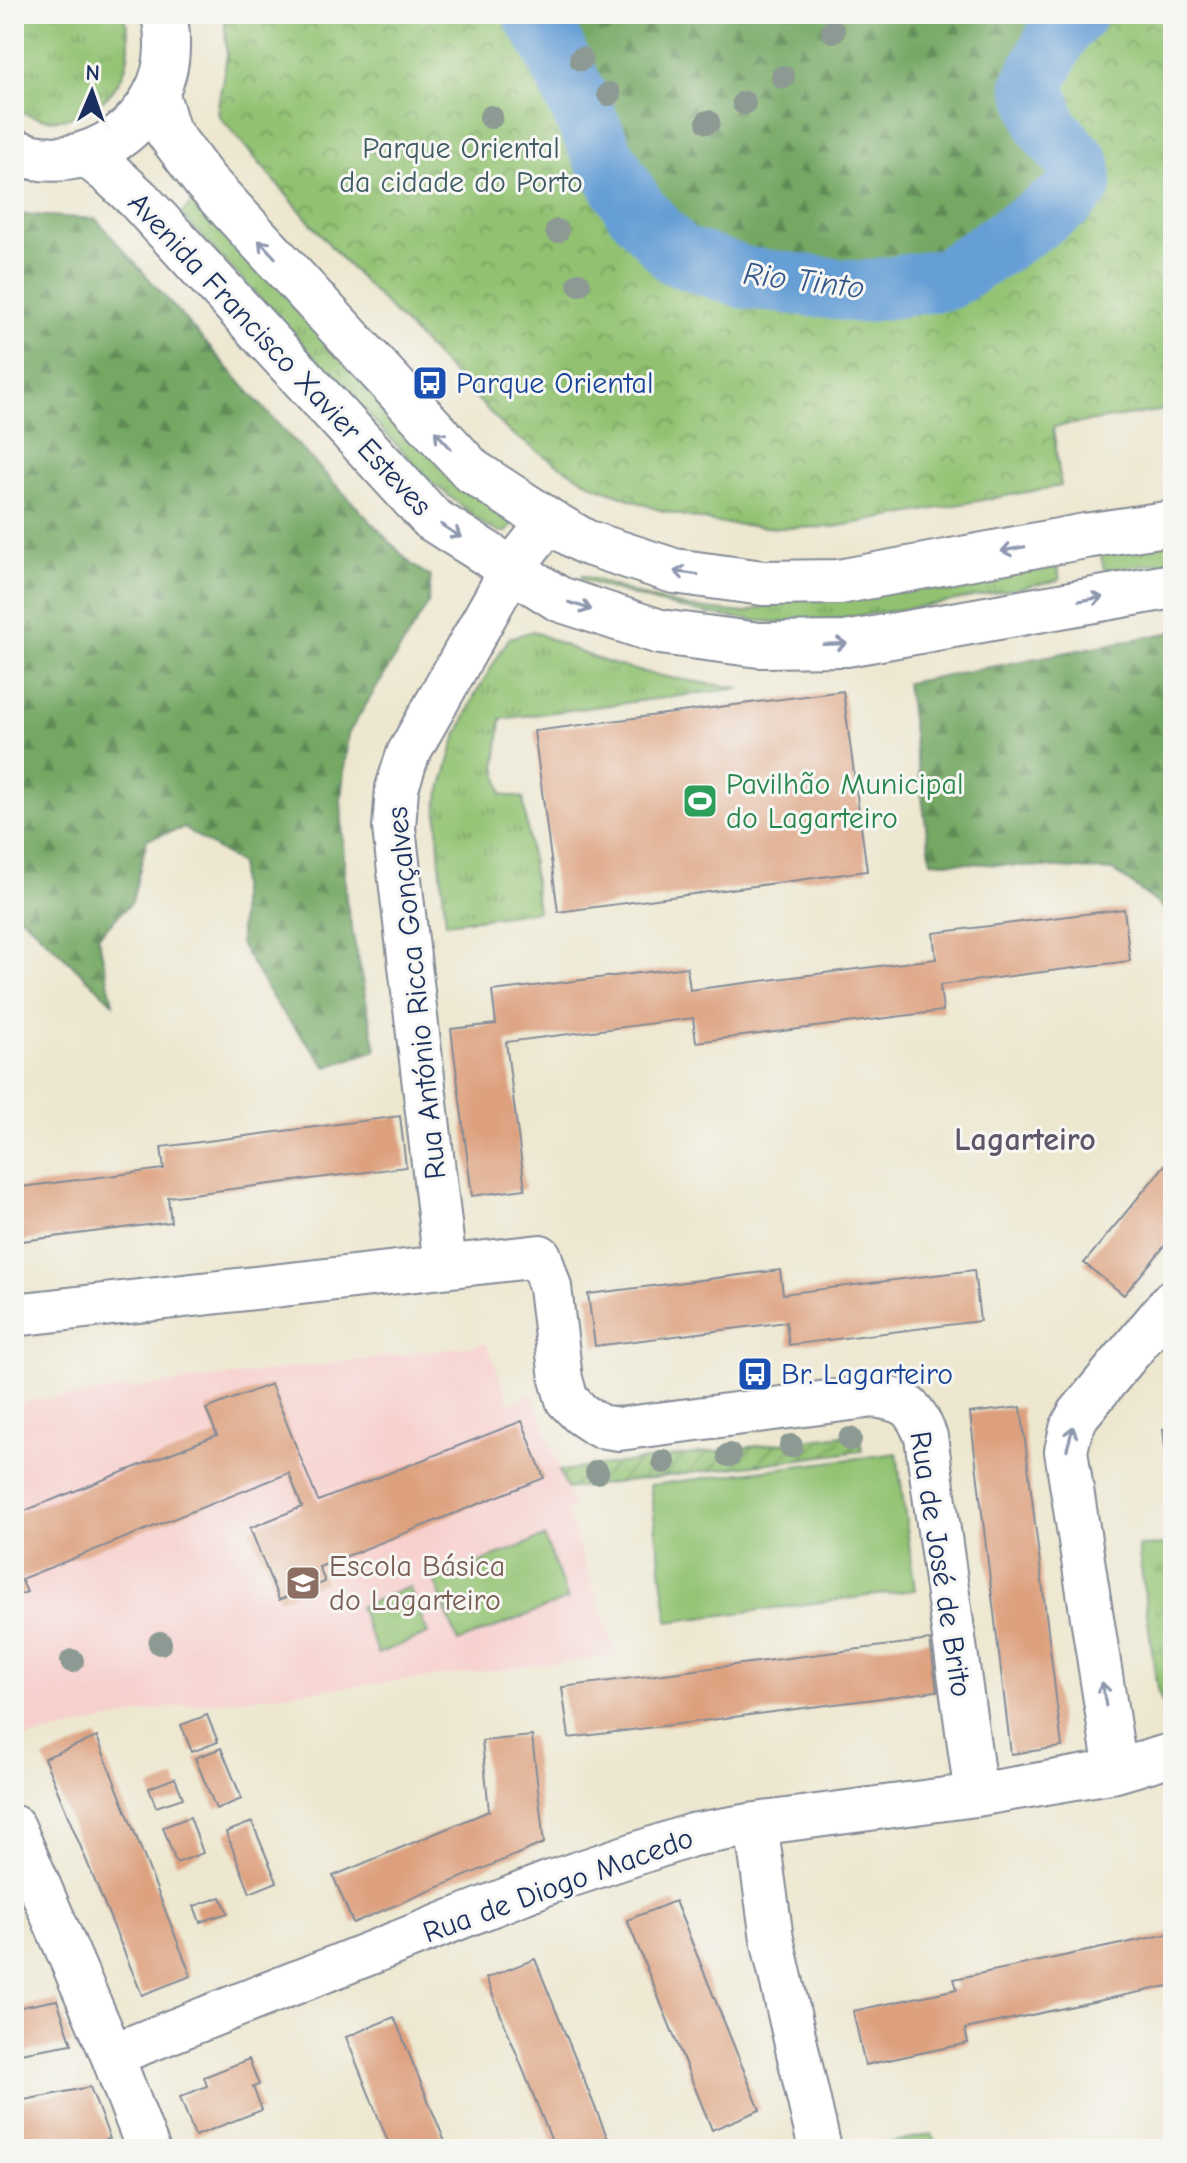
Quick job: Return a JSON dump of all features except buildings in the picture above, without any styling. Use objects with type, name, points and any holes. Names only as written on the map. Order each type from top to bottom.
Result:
[{"type":"main road","points":[[14,151],[52,159],[86,154],[115,141],[139,121],[157,95],[168,61],[167,25],[163,14]]},
{"type":"main road","name":"Avenida Francisco Xavier Esteves","points":[[157,95],[168,132],[214,192],[472,471],[585,542],[674,571],[763,583],[839,582],[1085,536],[1173,523]]},
{"type":"main road","name":"Avenida Francisco Xavier Esteves","points":[[86,154],[139,200],[432,519],[559,599],[660,632],[759,645],[846,644],[1173,586]]},
{"type":"street","name":"Rua António Ricca Gonçalves","points":[[445,1266],[394,828],[397,788],[408,754],[511,570],[549,521]]},
{"type":"street","name":"Rua de José de Brito","points":[[445,1266],[540,1256],[550,1287],[561,1379],[567,1400],[599,1426],[619,1429],[874,1396],[906,1404],[919,1418],[926,1437],[976,1795]]},
{"type":"street","points":[[14,1315],[445,1266]]},
{"type":"street","points":[[1116,1771],[1066,1451],[1078,1415],[1173,1300]]},
{"type":"street","name":"Rua de Diogo Macedo","points":[[112,2055],[548,1883],[692,1835],[976,1795],[1116,1771],[1173,1754]]},
{"type":"street","points":[[756,1824],[772,1939],[820,2149]]},
{"type":"street","points":[[18,1859],[112,2055],[148,2149]]},
{"type":"shaded area","name":"Escola Básica do Lagarteiro","points":[[487,1344],[510,1403],[533,1394],[573,1506],[566,1510],[617,1656],[163,1708],[14,1741],[14,1403]]},
{"type":"green space","points":[[14,14],[122,14],[128,29],[129,51],[123,74],[113,90],[100,103],[68,118],[31,116],[14,108]]},
{"type":"green space","name":"Parque Oriental da cidade do Porto","points":[[224,14],[551,14],[585,75],[625,166],[677,228],[722,254],[789,271],[925,268],[989,217],[1037,191],[1057,169],[1037,141],[1019,92],[1046,31],[1064,14],[1173,14],[1173,409],[1053,427],[1061,486],[834,527],[778,528],[717,523],[659,510],[595,486],[508,431],[341,258],[219,116],[218,105],[227,56]]},
{"type":"green space","points":[[551,14],[1064,14],[1045,31],[1037,141],[1058,169],[1037,191],[989,217],[925,268],[789,271],[721,254],[677,228],[625,166],[585,75]]},
{"type":"green space","points":[[195,200],[509,517],[512,525],[507,532],[489,528],[430,481],[181,214]]},
{"type":"green space","points":[[14,214],[96,219],[274,420],[411,564],[431,577],[428,604],[348,734],[341,800],[346,900],[376,1050],[327,1067],[278,1007],[240,944],[240,864],[184,828],[147,839],[132,902],[98,936],[113,1003],[23,918],[14,914]]},
{"type":"green space","points":[[1173,540],[1173,561],[1104,570],[1100,551]]},
{"type":"green space","points":[[1056,559],[1060,580],[932,605],[808,623],[744,619],[689,610],[581,579],[582,575],[643,596],[689,607],[744,613],[792,598]]},
{"type":"green space","points":[[533,631],[582,653],[629,669],[741,688],[501,719],[496,766],[502,795],[523,798],[538,911],[446,923],[437,803],[455,741],[475,695],[509,638]]},
{"type":"green space","points":[[1173,632],[1173,915],[1114,871],[931,861],[906,683]]},
{"type":"green space","points":[[859,1433],[862,1451],[567,1489],[559,1471]]},
{"type":"green space","points":[[897,1453],[915,1590],[668,1622],[650,1485]]},
{"type":"green space","points":[[544,1537],[568,1599],[458,1642],[434,1580]]},
{"type":"green space","points":[[1173,1545],[1173,1723],[1170,1723],[1157,1689],[1138,1546]]},
{"type":"green space","points":[[409,1587],[428,1634],[378,1654],[359,1607]]},
{"type":"green space","points":[[932,2134],[939,2149],[860,2149]]},
{"type":"waterway","name":"Rio Tinto","points":[[534,14],[551,42],[602,153],[635,209],[677,255],[746,278],[861,292],[947,279],[1066,200],[1081,184],[1080,165],[1048,128],[1033,84],[1060,30],[1076,14]]},
{"type":"place","name":"Parque Oriental","points":[[430,383]]},
{"type":"place","name":"Pavilhão Municipal do Lagarteiro","points":[[700,801]]},
{"type":"place","name":"Br. Lagarteiro","points":[[755,1374]]},
{"type":"place","name":"Escola Básica do Lagarteiro","points":[[303,1583]]},
{"type":"district","name":"Lagarteiro","points":[[1025,1139]]}]
